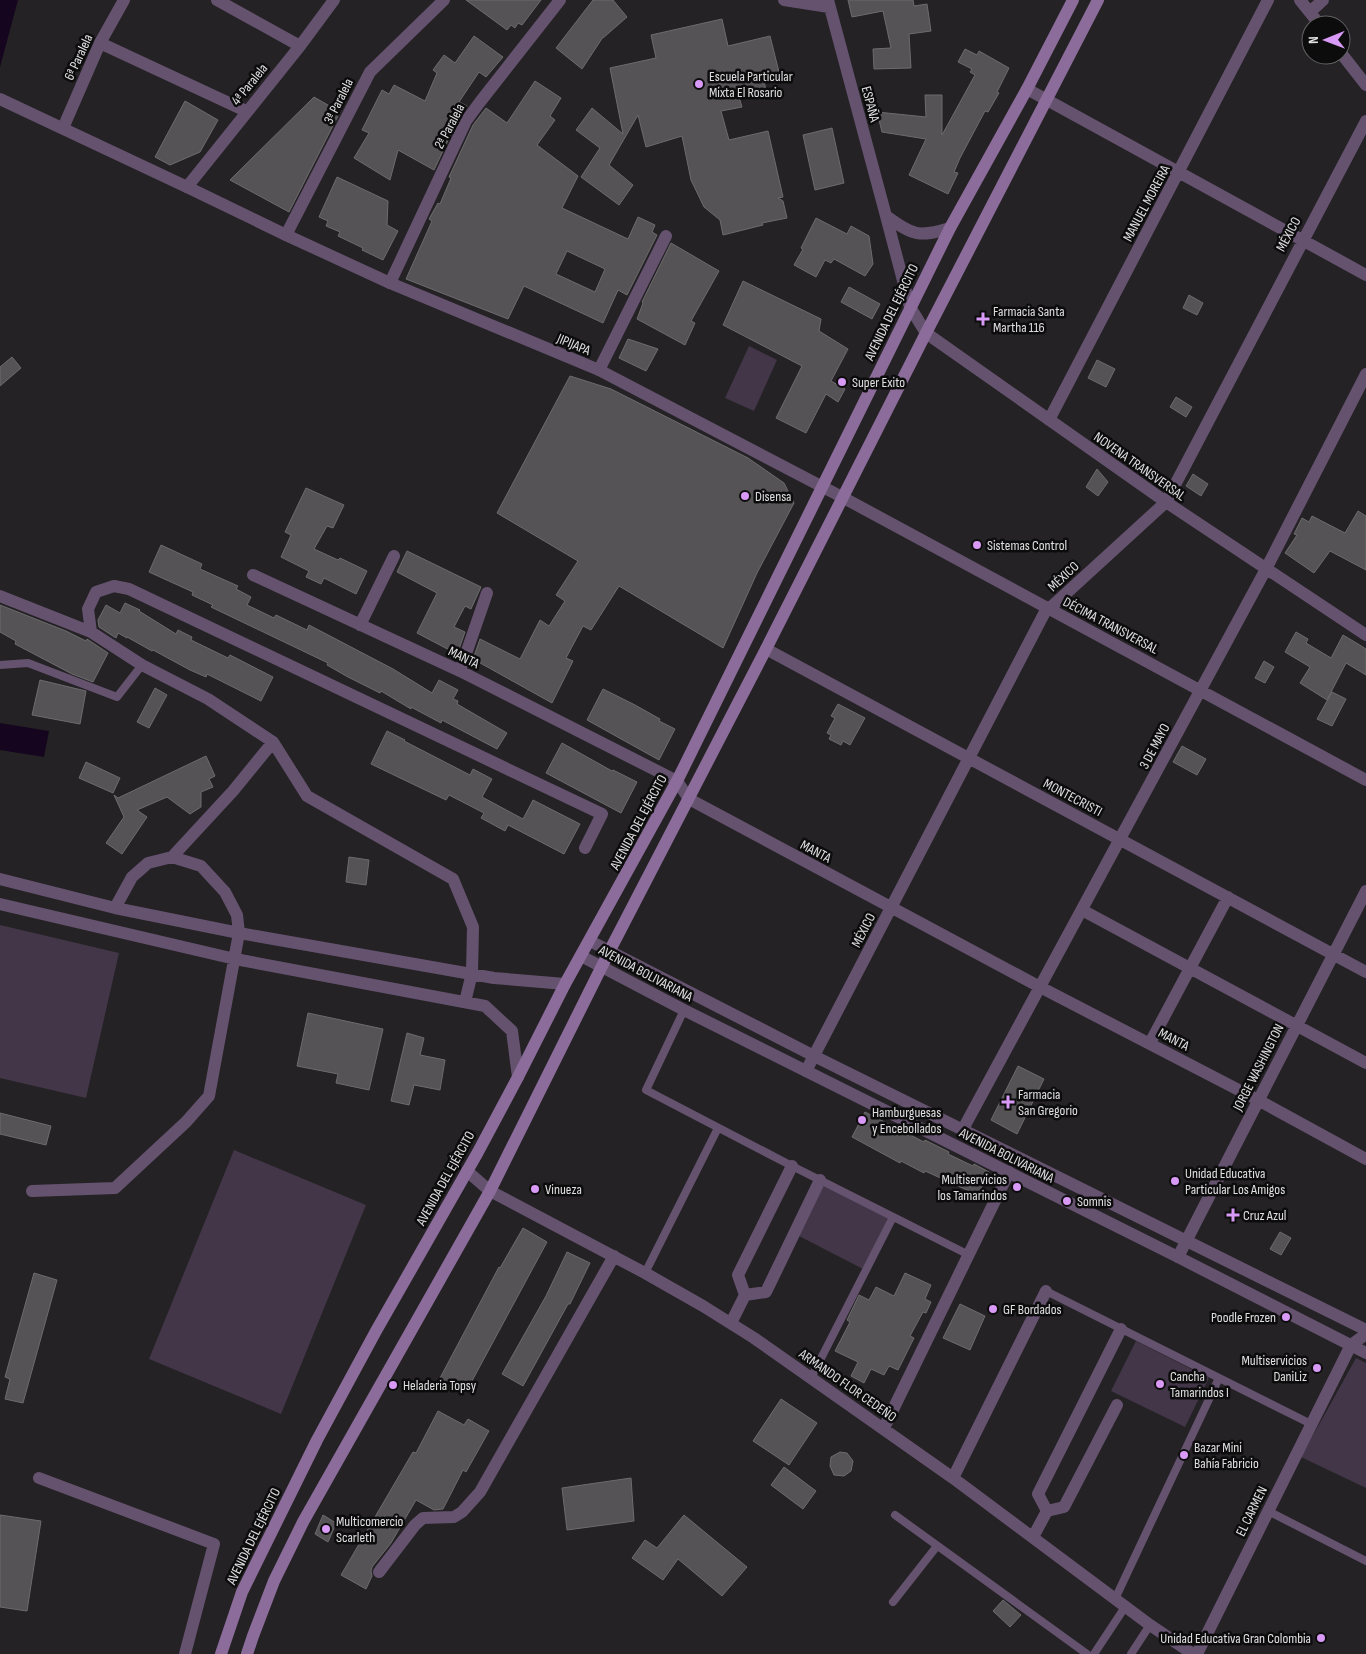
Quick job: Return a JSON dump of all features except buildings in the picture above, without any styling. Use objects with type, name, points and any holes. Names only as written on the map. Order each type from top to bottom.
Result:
[{"type":"main road","name":"AVENIDA DEL EJÉRCITO","points":[[221,1654],[242,1592],[317,1440],[376,1331],[467,1171],[518,1077],[565,984],[678,781],[910,307],[950,228],[1027,89],[1073,0]]},
{"type":"main road","points":[[247,1654],[274,1581],[303,1522],[490,1191],[609,952],[1098,0]]},
{"type":"street","name":"6ª Paralela","points":[[63,128],[100,43],[124,0]]},
{"type":"street","name":"4ª Paralela","points":[[187,187],[300,46],[334,0]]},
{"type":"street","name":"3ª Paralela","points":[[286,235],[370,72],[444,0]]},
{"type":"street","name":"2ª Paralela","points":[[390,283],[466,121],[560,0]]},
{"type":"street","points":[[784,0],[828,4]]},
{"type":"street","name":"MANUEL MOREIRA","points":[[1049,420],[1268,0]]},
{"type":"street","points":[[1300,0],[1312,15]]},
{"type":"street","points":[[1310,12],[1323,0]]},
{"type":"street","points":[[222,1],[300,46]]},
{"type":"street","name":"ESPAÑA","points":[[828,4],[910,307]]},
{"type":"street","points":[[100,43],[246,111]]},
{"type":"street","points":[[1350,65],[1366,85]]},
{"type":"street","points":[[1027,89],[1366,275]]},
{"type":"street","name":"JIPIJAPA","points":[[0,99],[390,283],[599,370],[842,497]]},
{"type":"street","name":"MÉXICO","points":[[806,1071],[1048,608],[1166,502],[1366,120]]},
{"type":"street","points":[[886,216],[904,229],[916,233],[930,234],[950,228]]},
{"type":"street","points":[[599,370],[666,236]]},
{"type":"street","name":"NOVENA TRANSVERSAL","points":[[910,307],[926,333],[1166,502],[1366,635]]},
{"type":"street","name":"3 DE MAYO","points":[[964,1130],[1266,569],[1365,377]]},
{"type":"street","name":"DÉCIMA TRANSVERSAL","points":[[842,497],[1366,780]]},
{"type":"street","points":[[360,625],[394,556]]},
{"type":"street","name":"MANTA","points":[[253,575],[460,671],[678,781]]},
{"type":"street","points":[[91,632],[88,609],[96,592],[114,586],[129,589],[602,814],[585,848]]},
{"type":"street","points":[[460,671],[488,593]]},
{"type":"street","points":[[0,596],[91,632],[142,665],[208,699],[273,742],[307,796],[453,879],[473,927],[472,973],[465,1002]]},
{"type":"street","name":"MONTECRISTI","points":[[766,649],[1366,972]]},
{"type":"street","points":[[115,908],[132,877],[148,864],[172,857],[232,791],[273,742]]},
{"type":"street","points":[[678,781],[688,799]]},
{"type":"street","name":"MANTA","points":[[688,799],[1366,1158]]},
{"type":"street","points":[[32,1191],[115,1188],[192,1116],[209,1096],[235,959],[239,933],[237,915],[225,892],[200,866],[172,857]]},
{"type":"street","points":[[0,880],[115,908],[239,933],[494,978],[565,984]]},
{"type":"street","name":"JORGE WASHINGTON","points":[[1178,1257],[1366,891]]},
{"type":"street","points":[[1150,1044],[1228,898]]},
{"type":"street","points":[[0,904],[235,959],[485,1006],[512,1031],[518,1077]]},
{"type":"street","points":[[1082,910],[1366,1063]]},
{"type":"street","name":"AVENIDA BOLIVARIANA","points":[[590,941],[814,1056],[1366,1330]]},
{"type":"street","name":"AVENIDA BOLIVARIANA","points":[[581,956],[684,1010],[1366,1353]]},
{"type":"street","points":[[731,1323],[745,1295],[738,1275],[792,1166]]},
{"type":"street","name":"ARMANDO FLOR CEDEÑO","points":[[467,1171],[490,1191],[614,1256],[731,1323],[884,1428],[1150,1625],[1193,1654]]},
{"type":"street","points":[[884,1428],[1009,1172]]},
{"type":"street","points":[[745,1295],[766,1292],[820,1180]]},
{"type":"street","points":[[378,1572],[419,1521],[423,1518],[454,1516],[462,1512],[480,1492],[614,1256]]},
{"type":"street","points":[[953,1478],[1046,1292]]},
{"type":"street","points":[[1048,1511],[1038,1494],[1121,1329]]},
{"type":"street","name":"EL CARMEN","points":[[1197,1654],[1351,1345],[1366,1334]]},
{"type":"street","points":[[1033,1537],[1048,1511],[1064,1508],[1117,1405]]},
{"type":"street","points":[[39,1478],[214,1544],[185,1654]]},
{"type":"lane","points":[[0,665],[28,663],[117,697],[142,665]]},
{"type":"lane","points":[[684,1010],[646,1090],[969,1255]]},
{"type":"lane","points":[[645,1273],[718,1128]]},
{"type":"lane","points":[[811,1378],[893,1217]]},
{"type":"lane","points":[[1046,1292],[1311,1424]]},
{"type":"lane","points":[[1094,1654],[1120,1603],[1219,1378]]},
{"type":"lane","points":[[1268,1511],[1366,1561]]},
{"type":"lane","points":[[895,1515],[1087,1654]]},
{"type":"lane","points":[[893,1602],[937,1546]]},
{"type":"lane","points":[[1131,1654],[1150,1625]]},
{"type":"shaded area","points":[[0,0],[18,0],[0,67]]},
{"type":"shaded area","points":[[749,346],[777,360],[754,411],[725,398]]},
{"type":"shaded area","points":[[0,723],[49,731],[44,757],[0,750]]},
{"type":"shaded area","points":[[0,925],[119,953],[86,1098],[0,1078]]},
{"type":"shaded area","points":[[234,1150],[366,1205],[281,1414],[149,1359]]},
{"type":"shaded area","points":[[823,1186],[888,1218],[863,1269],[799,1236]]},
{"type":"shaded area","name":"Cancha Tamarindos I","points":[[1136,1341],[1209,1378],[1185,1427],[1111,1391]]},
{"type":"shaded area","points":[[1356,1358],[1366,1363],[1366,1488],[1301,1457]]},
{"type":"place","name":"Escuela Particular Mixta El Rosario","points":[[699,84]]},
{"type":"place","name":"Farmacia Santa Martha 116","points":[[983,319]]},
{"type":"place","name":"Super Exito","points":[[842,382]]},
{"type":"place","name":"Disensa","points":[[745,496]]},
{"type":"place","name":"Sistemas Control","points":[[977,545]]},
{"type":"place","name":"Farmacia San Gregorio","points":[[1008,1102]]},
{"type":"place","name":"Hamburguesas y Encebollados","points":[[862,1120]]},
{"type":"place","name":"Unidad Educativa Particular Los Amigos","points":[[1175,1181]]},
{"type":"place","name":"Multiservicios los Tamarindos","points":[[1017,1187]]},
{"type":"place","name":"Vinueza","points":[[535,1189]]},
{"type":"place","name":"Somnis","points":[[1067,1201]]},
{"type":"place","name":"Cruz Azul","points":[[1233,1215]]},
{"type":"place","name":"GF Bordados","points":[[993,1309]]},
{"type":"place","name":"Poodle Frozen","points":[[1286,1317]]},
{"type":"place","name":"Multiservicios DaniLiz","points":[[1317,1368]]},
{"type":"place","name":"Cancha Tamarindos I","points":[[1160,1384]]},
{"type":"place","name":"Heladeria Topsy","points":[[393,1385]]},
{"type":"place","name":"Bazar Mini Bahía Fabricio","points":[[1184,1455]]},
{"type":"place","name":"Multicomercio Scarleth","points":[[326,1529]]},
{"type":"place","name":"Unidad Educativa Gran Colombia","points":[[1321,1638]]}]
